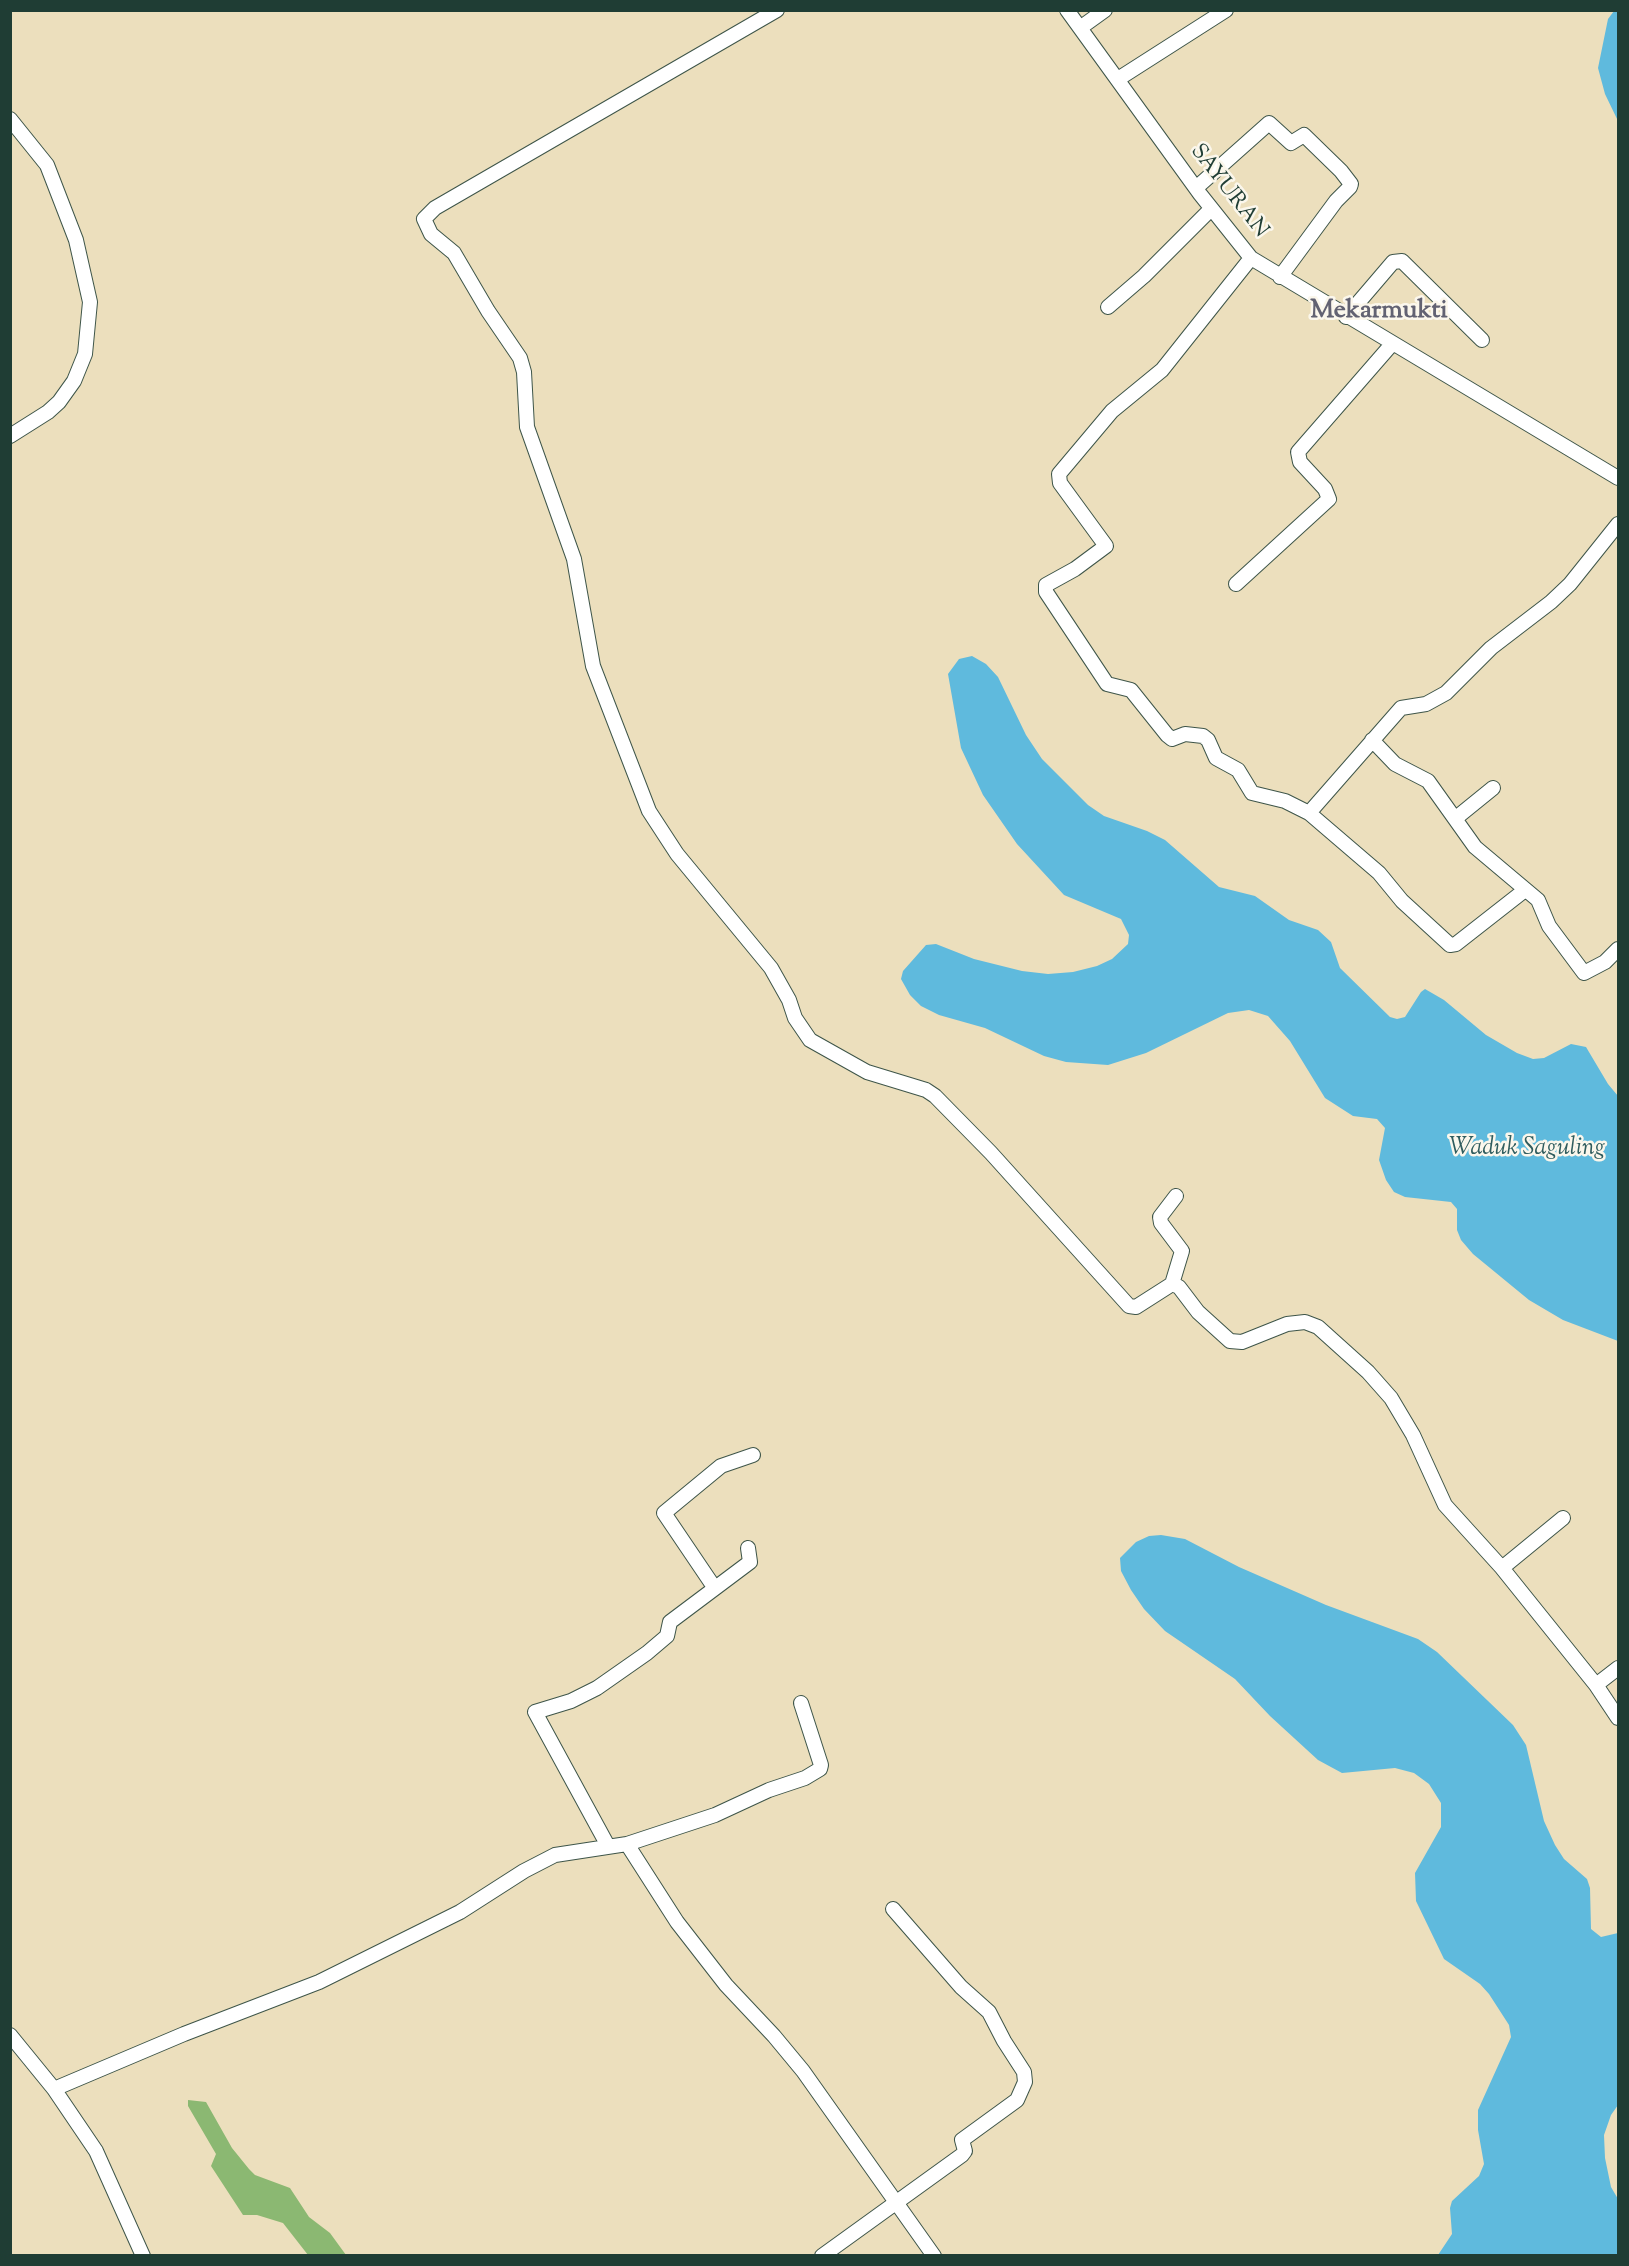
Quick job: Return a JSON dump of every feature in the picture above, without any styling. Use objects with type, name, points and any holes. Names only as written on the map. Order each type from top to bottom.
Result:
[{"type":"street","points":[[777,10],[435,208],[427,214],[425,224],[431,234],[454,253],[488,311],[520,358],[524,372],[527,427],[574,559],[593,666],[649,811],[661,833],[771,968],[789,1000],[795,1018],[810,1040],[867,1072],[926,1090],[935,1096],[991,1153],[1130,1306],[1136,1307],[1172,1284],[1182,1251],[1161,1223],[1160,1217],[1176,1196]]},
{"type":"street","name":"SAYURAN","points":[[1067,10],[1211,209],[1251,258],[1618,478]]},
{"type":"street","points":[[1080,28],[1105,10]]},
{"type":"street","points":[[1118,79],[1226,10]]},
{"type":"street","points":[[10,119],[38,152],[50,174],[76,240],[90,302],[85,354],[74,381],[59,402],[10,436]]},
{"type":"street","points":[[1196,188],[1269,123],[1291,143],[1304,135],[1341,171],[1351,184],[1350,187],[1336,201],[1280,277]]},
{"type":"street","points":[[1108,307],[1144,276],[1211,209]]},
{"type":"street","points":[[1251,258],[1162,370],[1112,411],[1059,474],[1060,483],[1106,546],[1075,569],[1046,585],[1046,592],[1107,684],[1131,690],[1170,738],[1192,733],[1203,736],[1219,760],[1238,770],[1252,793],[1285,801],[1309,813],[1378,873],[1402,901],[1450,945],[1456,944],[1525,890]]},
{"type":"street","points":[[1346,317],[1393,262],[1402,261],[1482,340]]},
{"type":"street","points":[[1236,584],[1329,499],[1325,489],[1300,462],[1298,452],[1392,344]]},
{"type":"street","points":[[1309,813],[1401,708],[1437,700],[1491,648],[1551,602],[1570,584],[1618,524]]},
{"type":"street","points":[[1372,740],[1395,764],[1428,781],[1475,847],[1542,905],[1549,926],[1584,973],[1605,962],[1618,949]]},
{"type":"street","points":[[1456,818],[1493,789]]},
{"type":"street","points":[[1172,1284],[1179,1287],[1198,1312],[1230,1341],[1242,1342],[1287,1324],[1305,1322],[1318,1327],[1340,1345],[1391,1398],[1417,1442],[1445,1505],[1502,1568],[1596,1685],[1618,1718]]},
{"type":"street","points":[[714,1587],[664,1513],[726,1464],[753,1455]]},
{"type":"street","points":[[1502,1568],[1563,1518]]},
{"type":"street","points":[[608,1846],[535,1712],[571,1701],[597,1688],[647,1653],[667,1636],[670,1622],[750,1562],[748,1548]]},
{"type":"street","points":[[1596,1685],[1618,1668]]},
{"type":"street","points":[[54,2090],[165,2042],[319,1982],[460,1912],[524,1871],[555,1856],[627,1844],[715,1815],[769,1790],[805,1778],[820,1769],[821,1765],[801,1703]]},
{"type":"street","points":[[627,1844],[677,1922],[726,1985],[784,2047],[897,2200],[934,2256]]},
{"type":"street","points":[[822,2256],[963,2154],[962,2140],[1017,2100],[1025,2079],[1024,2072],[1004,2041],[990,2012],[960,1987],[893,1910]]},
{"type":"street","points":[[10,2035],[54,2090],[96,2151],[143,2256]]},
{"type":"green space","points":[[188,2100],[206,2102],[232,2148],[249,2169],[255,2175],[290,2188],[309,2217],[330,2233],[346,2255],[308,2255],[283,2223],[257,2215],[243,2215],[211,2166],[216,2154],[188,2106]]},
{"type":"water","points":[[1614,11],[1618,11],[1618,121],[1605,94],[1598,68],[1608,19]]},
{"type":"water","name":"Waduk Saguling","points":[[972,656],[986,664],[998,677],[1026,735],[1042,759],[1088,805],[1104,816],[1165,840],[1219,887],[1255,896],[1289,920],[1318,930],[1331,942],[1340,968],[1390,1017],[1397,1019],[1405,1017],[1425,989],[1444,1000],[1486,1035],[1517,1053],[1533,1059],[1544,1058],[1571,1044],[1586,1047],[1608,1084],[1618,1096],[1618,1341],[1563,1320],[1529,1300],[1473,1254],[1461,1240],[1457,1230],[1457,1209],[1451,1202],[1405,1197],[1394,1192],[1386,1180],[1379,1160],[1385,1128],[1377,1119],[1353,1116],[1325,1098],[1290,1041],[1268,1016],[1249,1010],[1228,1013],[1146,1053],[1108,1065],[1066,1062],[1044,1056],[985,1028],[939,1015],[921,1006],[910,995],[901,979],[903,971],[926,945],[936,944],[974,959],[1022,971],[1048,974],[1073,972],[1097,966],[1112,959],[1128,944],[1129,935],[1121,919],[1064,895],[1017,844],[983,795],[961,748],[948,674],[959,659]]},
{"type":"water","points":[[1161,1535],[1185,1539],[1239,1567],[1326,1605],[1418,1639],[1437,1652],[1513,1725],[1526,1745],[1544,1821],[1564,1859],[1587,1879],[1590,1888],[1591,1929],[1601,1937],[1618,1933],[1618,2105],[1611,2115],[1604,2135],[1605,2158],[1611,2187],[1618,2199],[1618,2255],[1438,2255],[1452,2234],[1450,2208],[1452,2201],[1479,2176],[1484,2164],[1478,2130],[1478,2110],[1511,2037],[1509,2025],[1489,1994],[1480,1984],[1444,1959],[1416,1901],[1415,1873],[1441,1827],[1441,1803],[1429,1784],[1414,1773],[1395,1768],[1342,1773],[1318,1760],[1270,1716],[1235,1679],[1165,1631],[1144,1609],[1131,1590],[1121,1571],[1120,1558],[1136,1542],[1149,1536]]},
{"type":"district","name":"Mekarmukti","points":[[1379,313]]}]
